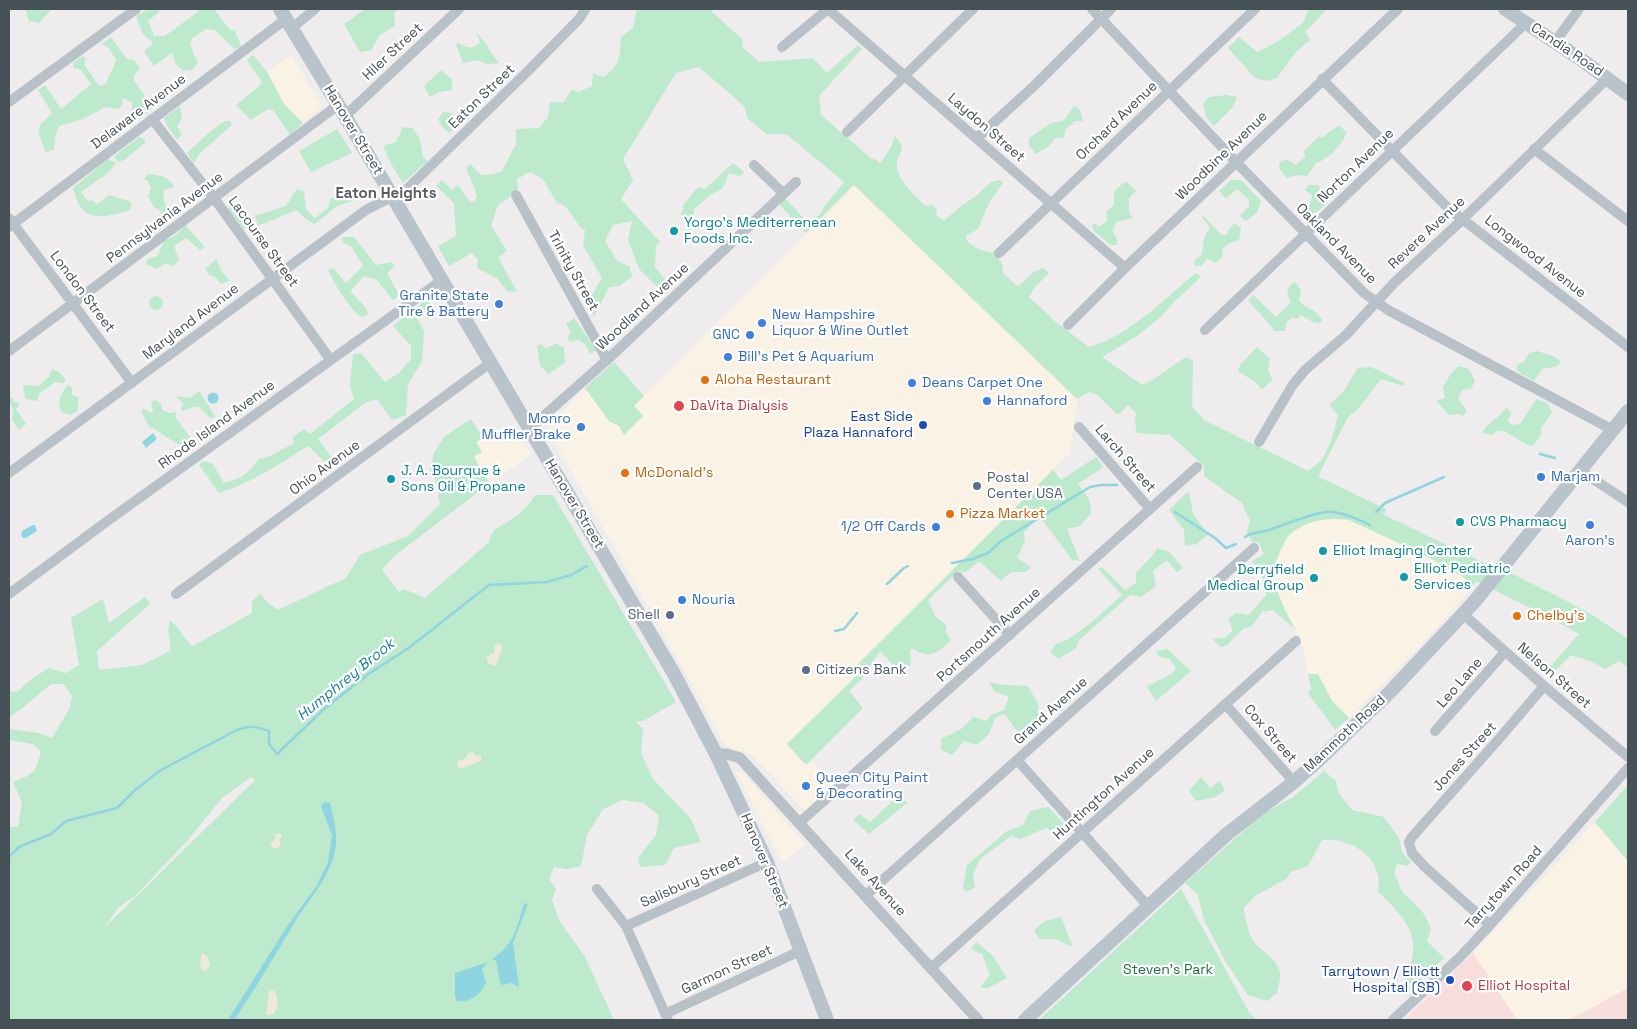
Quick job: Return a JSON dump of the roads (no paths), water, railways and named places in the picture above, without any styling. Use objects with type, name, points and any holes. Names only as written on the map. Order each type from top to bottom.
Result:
[{"type":"main road","name":"Candia Road","points":[[1505,9],[1608,78],[1628,94]]},
{"type":"main road","name":"Hanover Street","points":[[286,19],[342,110],[658,646],[719,760],[767,862],[827,1020]]},
{"type":"main road","name":"Mammoth Road","points":[[1025,1020],[1227,834],[1294,782],[1390,692],[1463,614],[1628,411]]},
{"type":"street","points":[[9,102],[136,9]]},
{"type":"street","name":"Delaware Avenue","points":[[10,223],[286,19],[314,9]]},
{"type":"street","name":"Hiler Street","points":[[342,110],[459,9]]},
{"type":"street","name":"Eaton Street","points":[[393,197],[407,189],[500,99],[579,19],[584,9]]},
{"type":"street","points":[[782,47],[828,9]]},
{"type":"street","name":"Laydon Street","points":[[828,9],[1125,268]]},
{"type":"street","points":[[847,132],[973,9]]},
{"type":"street","name":"Oakland Avenue","points":[[1092,9],[1305,234],[1375,302],[1513,378],[1614,430]]},
{"type":"street","points":[[977,138],[1035,85],[1112,9]]},
{"type":"street","name":"Orchard Avenue","points":[[999,253],[1255,9]]},
{"type":"street","name":"Woodbine Avenue","points":[[1068,325],[1322,79],[1398,9]]},
{"type":"street","points":[[1555,42],[1579,9]]},
{"type":"street","name":"Norton Avenue","points":[[1205,330],[1526,23]]},
{"type":"street","name":"Revere Avenue","points":[[1259,442],[1298,378],[1344,336],[1375,302],[1608,78]]},
{"type":"street","name":"Longwood Avenue","points":[[1322,79],[1448,208],[1628,347]]},
{"type":"street","name":"Pennsylvania Avenue","points":[[9,351],[214,198],[342,110]]},
{"type":"street","name":"Lacourse Street","points":[[152,119],[214,198],[330,360]]},
{"type":"street","points":[[1534,149],[1628,221]]},
{"type":"street","points":[[754,165],[783,193]]},
{"type":"street","name":"Woodland Avenue","points":[[529,430],[607,360],[796,182]]},
{"type":"street","name":"Trinity Street","points":[[516,195],[607,360]]},
{"type":"street","name":"Maryland Avenue","points":[[9,473],[366,210],[393,197]]},
{"type":"street","name":"London Street","points":[[10,223],[74,304],[132,383]]},
{"type":"street","name":"Rhode Island Avenue","points":[[9,594],[442,280]]},
{"type":"street","name":"Ohio Avenue","points":[[176,594],[490,363]]},
{"type":"street","name":"Larch Street","points":[[1079,427],[1150,509]]},
{"type":"street","name":"Portsmouth Avenue","points":[[799,823],[1197,467]]},
{"type":"street","points":[[1581,471],[1628,502]]},
{"type":"street","name":"Grand Avenue","points":[[866,895],[1254,548]]},
{"type":"street","points":[[958,577],[1010,635]]},
{"type":"street","name":"Nelson Street","points":[[1463,614],[1628,757]]},
{"type":"street","name":"Huntington Avenue","points":[[931,968],[1296,641]]},
{"type":"street","name":"Leo Lane","points":[[1435,731],[1505,652]]},
{"type":"street","name":"Jones Street","points":[[1490,925],[1415,857],[1409,842],[1544,686]]},
{"type":"street","name":"Cox Street","points":[[1225,704],[1294,782]]},
{"type":"street","name":"Lake Avenue","points":[[719,760],[749,768],[978,1020]]},
{"type":"street","points":[[1017,760],[1148,906]]},
{"type":"street","name":"Tarrytown Road","points":[[1393,1020],[1460,957],[1490,925],[1628,768]]},
{"type":"street","name":"Salisbury Street","points":[[626,926],[767,862]]},
{"type":"street","points":[[597,889],[626,926],[667,1017]]},
{"type":"street","name":"Garmon Street","points":[[667,1017],[800,951]]},
{"type":"water","points":[[213,392],[219,398],[213,404],[207,398]]},
{"type":"water","points":[[153,433],[157,439],[146,448],[142,442]]},
{"type":"water","points":[[35,525],[37,531],[23,538],[21,535],[22,531]]},
{"type":"water","points":[[325,802],[330,803],[336,834],[334,856],[330,867],[320,886],[295,922],[234,1020],[228,1020],[288,925],[316,887],[328,862],[332,835],[321,806]]},
{"type":"water","points":[[524,903],[528,904],[513,943],[519,987],[511,983],[502,985],[496,960],[493,961],[493,959],[501,953],[511,940],[517,928]]},
{"type":"water","points":[[488,962],[482,969],[486,983],[481,991],[466,1001],[457,1001],[455,996],[455,973]]},
{"type":"waterway","name":"Humphrey Brook","points":[[1540,454],[1555,458]]},
{"type":"waterway","name":"Humphrey Brook","points":[[1376,512],[1385,503],[1444,477]]},
{"type":"waterway","name":"Humphrey Brook","points":[[952,563],[973,559],[988,553],[1001,541],[1090,487],[1117,485]]},
{"type":"waterway","name":"Humphrey Brook","points":[[1175,512],[1215,538],[1226,548],[1236,544]]},
{"type":"waterway","name":"Humphrey Brook","points":[[1245,537],[1327,512],[1343,514],[1370,525]]},
{"type":"waterway","name":"Humphrey Brook","points":[[9,857],[19,847],[51,834],[66,821],[117,808],[135,790],[161,770],[235,731],[252,727],[269,731],[269,744],[277,754],[324,709],[367,675],[410,647],[489,585],[547,582],[571,575],[587,566]]},
{"type":"waterway","name":"Humphrey Brook","points":[[887,584],[908,566]]},
{"type":"waterway","name":"Humphrey Brook","points":[[835,631],[844,629],[857,613]]},
{"type":"place","name":"Yorgo's Mediterrenean Foods Inc.","points":[[674,231]]},
{"type":"place","name":"Granite State Tire & Battery","points":[[499,304]]},
{"type":"place","name":"New Hampshire Liquor & Wine Outlet","points":[[762,323]]},
{"type":"place","name":"GNC","points":[[750,335]]},
{"type":"place","name":"Bill's Pet & Aquarium","points":[[728,357]]},
{"type":"place","name":"Aloha Restaurant","points":[[705,380]]},
{"type":"place","name":"Deans Carpet One","points":[[912,383]]},
{"type":"place","name":"Hannaford","points":[[987,401]]},
{"type":"place","name":"DaVita Dialysis","points":[[679,406]]},
{"type":"place","name":"East Side Plaza Hannaford","points":[[923,425]]},
{"type":"place","name":"Monro Muffler Brake","points":[[581,427]]},
{"type":"place","name":"McDonald's","points":[[625,473]]},
{"type":"place","name":"Marjam","points":[[1541,477]]},
{"type":"place","name":"J. A. Bourque & Sons Oil & Propane","points":[[391,479]]},
{"type":"place","name":"Postal Center USA","points":[[977,486]]},
{"type":"place","name":"Pizza Market","points":[[950,514]]},
{"type":"place","name":"CVS Pharmacy","points":[[1460,522]]},
{"type":"place","name":"Aaron's","points":[[1590,525]]},
{"type":"place","name":"1/2 Off Cards","points":[[936,527]]},
{"type":"place","name":"Elliot Imaging Center","points":[[1323,551]]},
{"type":"place","name":"Elliot Pediatric Services","points":[[1404,577]]},
{"type":"place","name":"Derryfield Medical Group","points":[[1314,578]]},
{"type":"place","name":"Nouria","points":[[682,600]]},
{"type":"place","name":"Shell","points":[[670,615]]},
{"type":"place","name":"Chelby's","points":[[1517,616]]},
{"type":"place","name":"Citizens Bank","points":[[806,670]]},
{"type":"place","name":"Queen City Paint & Decorating","points":[[806,786]]},
{"type":"place","name":"Tarrytown / Elliott Hospital (SB)","points":[[1450,980]]},
{"type":"place","name":"Elliot Hospital","points":[[1467,986]]},
{"type":"district","name":"Eaton Heights","points":[[386,194]]},
{"type":"park label","name":"Steven's Park","points":[[1168,970]]}]
